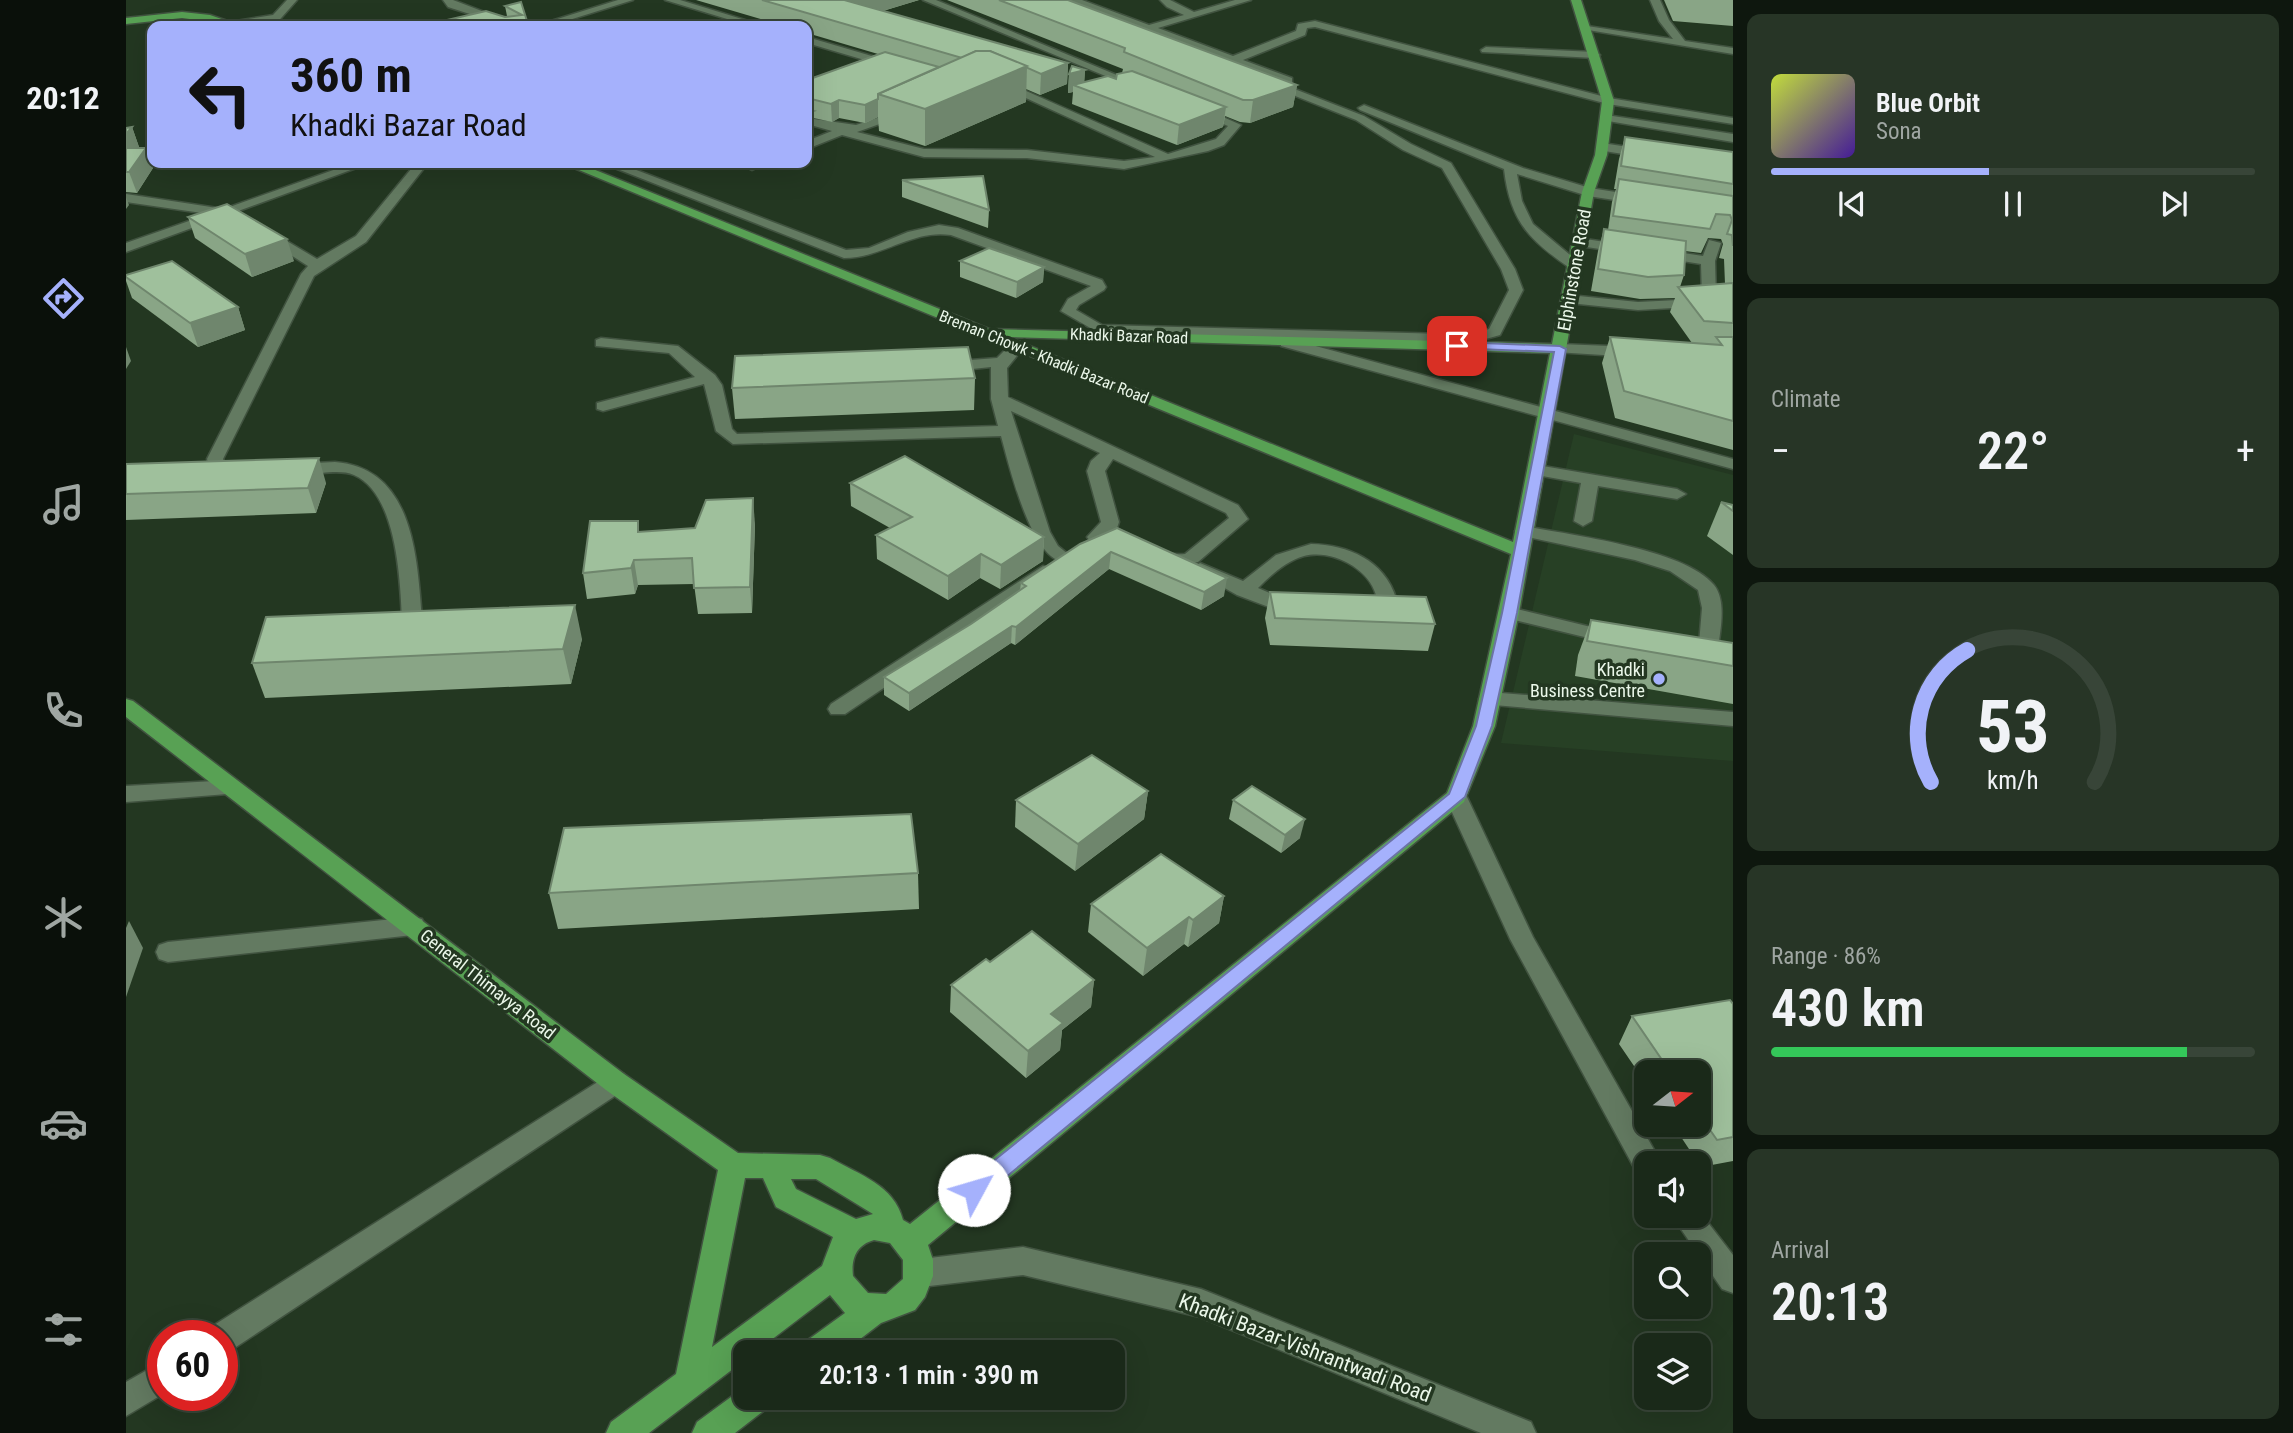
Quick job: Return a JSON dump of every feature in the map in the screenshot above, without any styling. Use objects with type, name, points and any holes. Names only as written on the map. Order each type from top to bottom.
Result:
[{"type":"main road","name":"Elphinstone Road","points":[[901,1235],[1456,797],[1484,726],[1548,415],[1588,192],[1602,147],[1608,101],[1576,0]]},
{"type":"main road","points":[[126,22],[184,14],[213,17],[223,21]]},
{"type":"main road","name":"Breman Chowk - Khadki Bazar Road","points":[[580,168],[1520,551]]},
{"type":"main road","name":"Khadki Bazar Road","points":[[981,331],[1560,349]]},
{"type":"main road","name":"General Thimayya Road","points":[[126,706],[615,1082],[733,1165]]},
{"type":"main road","points":[[690,1380],[733,1165],[772,1168],[820,1167],[879,1200],[920,1261],[917,1283],[901,1301],[877,1308],[834,1340]]},
{"type":"main road","points":[[772,1168],[786,1198],[856,1234]]},
{"type":"main road","points":[[877,1308],[854,1301],[839,1284],[836,1273],[840,1251],[856,1234],[867,1230],[901,1235]]},
{"type":"main road","points":[[622,1433],[836,1273]]},
{"type":"main road","points":[[708,1433],[739,1410]]},
{"type":"street","points":[[272,21],[292,0]]},
{"type":"street","points":[[448,0],[451,5],[501,21]]},
{"type":"street","points":[[557,21],[628,0]]},
{"type":"street","points":[[670,0],[743,21]]},
{"type":"street","points":[[689,5],[705,0]]},
{"type":"street","points":[[928,0],[1158,93]]},
{"type":"street","points":[[1073,0],[1397,120],[1510,167],[1588,192],[1654,202]]},
{"type":"street","points":[[1166,0],[1170,5],[1194,15]]},
{"type":"street","points":[[1148,28],[1246,0]]},
{"type":"street","points":[[1655,0],[1664,21],[1682,44]]},
{"type":"street","points":[[621,168],[844,254],[867,255],[936,228],[953,231],[1097,283],[1098,287],[1073,302],[1068,311],[1099,329],[1447,338],[1475,338],[1495,332],[1516,290],[1508,269],[1447,166],[1407,147],[1360,118],[1059,5]]},
{"type":"street","points":[[724,21],[733,18]]},
{"type":"street","points":[[1233,60],[1291,39],[1301,33],[1302,26],[1315,24],[1608,101],[1733,121]]},
{"type":"street","points":[[1587,29],[1733,51]]},
{"type":"street","points":[[812,41],[911,70]]},
{"type":"street","points":[[1486,50],[1595,55]]},
{"type":"street","points":[[983,79],[999,81],[1168,158]]},
{"type":"street","points":[[1110,89],[1132,83]]},
{"type":"street","points":[[1036,98],[1050,101],[1071,98]]},
{"type":"street","points":[[812,122],[924,153],[1027,154],[1124,165],[1168,158],[1220,142],[1235,125],[1184,104]]},
{"type":"street","points":[[812,143],[841,131],[868,129],[915,107]]},
{"type":"street","points":[[1606,118],[1733,138]]},
{"type":"street","points":[[1602,147],[1668,157]]},
{"type":"street","points":[[1510,167],[1512,197],[1535,238],[1575,265]]},
{"type":"street","points":[[126,248],[239,219],[352,168]]},
{"type":"street","points":[[228,471],[217,467],[215,459],[291,306],[317,265],[361,239],[418,168]]},
{"type":"street","points":[[126,198],[239,219],[317,265]]},
{"type":"street","points":[[1579,242],[1708,261]]},
{"type":"street","points":[[1569,299],[1638,306],[1702,303],[1709,298],[1708,261],[1714,243]]},
{"type":"street","name":"Khadki Bazar Road","points":[[1278,340],[1733,464]]},
{"type":"street","points":[[601,343],[673,349],[715,380],[724,431],[733,439],[1009,430]]},
{"type":"street","points":[[1017,346],[1001,362],[998,371],[999,399],[1041,531],[1051,549],[1064,558]]},
{"type":"street","points":[[1560,349],[1653,352]]},
{"type":"street","points":[[931,370],[968,363],[1001,362]]},
{"type":"street","points":[[603,406],[715,380]]},
{"type":"street","points":[[999,399],[1238,514],[1235,524],[1183,561]]},
{"type":"street","points":[[838,709],[1107,530],[1110,522],[1096,471],[1097,466],[1112,452]]},
{"type":"street","points":[[282,469],[335,467],[360,471],[375,479],[384,492],[408,563],[412,619]]},
{"type":"street","points":[[203,472],[255,470]]},
{"type":"street","points":[[1537,470],[1677,494]]},
{"type":"street","points":[[1583,521],[1590,480]]},
{"type":"street","points":[[1107,530],[1163,557],[1183,561],[1244,591],[1297,611],[1315,612]]},
{"type":"street","points":[[1524,531],[1639,555],[1677,567],[1707,588],[1712,608],[1708,649],[1684,653],[1671,650]]},
{"type":"street","points":[[1244,591],[1276,564],[1296,552],[1315,548],[1341,554],[1368,567],[1384,585],[1386,598],[1376,604],[1350,609]]},
{"type":"street","points":[[1509,613],[1631,642]]},
{"type":"street","points":[[1489,699],[1733,719]]},
{"type":"street","points":[[126,794],[232,788]]},
{"type":"street","points":[[1456,797],[1522,939],[1640,1151]]},
{"type":"street","points":[[168,952],[413,926]]},
{"type":"street","points":[[238,1328],[615,1082]]},
{"type":"street","points":[[1695,1228],[1733,1279]]},
{"type":"street","name":"Khadki Bazar-Vishrantwadi Road","points":[[920,1273],[1023,1261],[1201,1303],[1504,1430]]},
{"type":"street","points":[[126,1400],[147,1386]]},
{"type":"shaded area","points":[[1574,434],[1733,475],[1733,761],[1501,743]]},
{"type":"building","points":[[762,0],[852,0],[848,1],[1068,63],[1041,74],[990,51],[976,51],[962,58]]},
{"type":"building","points":[[999,0],[1068,0],[1297,85],[1253,100],[1243,100],[1124,52],[1125,48]]},
{"type":"building","points":[[521,2],[527,21],[443,21],[486,11],[505,17],[522,15],[505,6]]},
{"type":"building","points":[[976,51],[990,51],[1027,66],[925,109],[878,94]]},
{"type":"building","points":[[885,52],[939,67],[878,94],[878,99],[865,105],[839,100],[831,104],[812,99],[812,78]]},
{"type":"building","points":[[1072,66],[1085,70],[1069,74]]},
{"type":"building","points":[[1132,71],[1226,107],[1179,125],[1073,85],[1108,76],[1116,79],[1117,74]]},
{"type":"building","points":[[1625,137],[1733,152],[1733,184],[1621,166]]},
{"type":"building","points":[[126,148],[146,148],[129,172],[126,172]]},
{"type":"building","points":[[983,176],[989,210],[902,180]]},
{"type":"building","points":[[1619,179],[1733,196],[1733,246],[1732,235],[1727,234],[1732,220],[1730,215],[1716,214],[1710,229],[1613,216]]},
{"type":"building","points":[[227,204],[287,239],[245,254],[188,217]]},
{"type":"building","points":[[1604,229],[1686,241],[1684,275],[1648,277],[1598,269]]},
{"type":"building","points":[[989,248],[1044,267],[1017,282],[960,261]]},
{"type":"building","points":[[172,261],[238,307],[190,323],[126,277]]},
{"type":"building","points":[[1733,283],[1733,323],[1704,321],[1678,287]]},
{"type":"building","points":[[1610,337],[1722,345],[1716,337],[1733,337],[1733,421],[1624,391]]},
{"type":"building","points":[[968,347],[975,378],[732,388],[735,356]]},
{"type":"building","points":[[905,456],[1044,537],[1001,565],[981,554],[948,576],[876,535],[912,517],[850,483]]},
{"type":"building","points":[[319,458],[308,488],[126,494],[126,464]]},
{"type":"building","points":[[753,498],[750,587],[694,588],[692,558],[634,560],[631,568],[583,573],[590,521],[638,521],[638,532],[695,528],[706,500]]},
{"type":"building","points":[[1721,502],[1733,505],[1733,511]]},
{"type":"building","points":[[1117,528],[1227,578],[1204,592],[1111,552],[1016,627],[1012,626],[909,693],[884,677],[971,624],[1026,586],[1021,583],[1080,544]]},
{"type":"building","points":[[1270,592],[1426,597],[1435,624],[1275,618]]},
{"type":"building","points":[[575,605],[563,649],[252,663],[266,617]]},
{"type":"building","points":[[1591,620],[1733,643],[1733,666],[1587,641]]},
{"type":"building","points":[[1092,755],[1148,791],[1078,844],[1016,800]]},
{"type":"building","points":[[1252,786],[1305,819],[1285,835],[1233,800]]},
{"type":"building","points":[[911,814],[918,873],[549,893],[564,828]]},
{"type":"building","points":[[1161,854],[1224,896],[1193,920],[1189,917],[1147,948],[1091,904]]},
{"type":"building","points":[[1032,931],[1094,980],[1051,1014],[1063,1023],[1028,1051],[951,985],[986,959],[990,962]]},
{"type":"building","points":[[1730,1000],[1733,1004],[1733,1137],[1717,1140],[1712,1133],[1712,1060],[1662,1060],[1632,1016]]},
{"type":"place","name":"Khadki Business Centre","points":[[1659,679]]},
{"type":"route","points":[[974,1190],[1456,797],[1484,726],[1509,613],[1560,349],[1457,346]]}]
